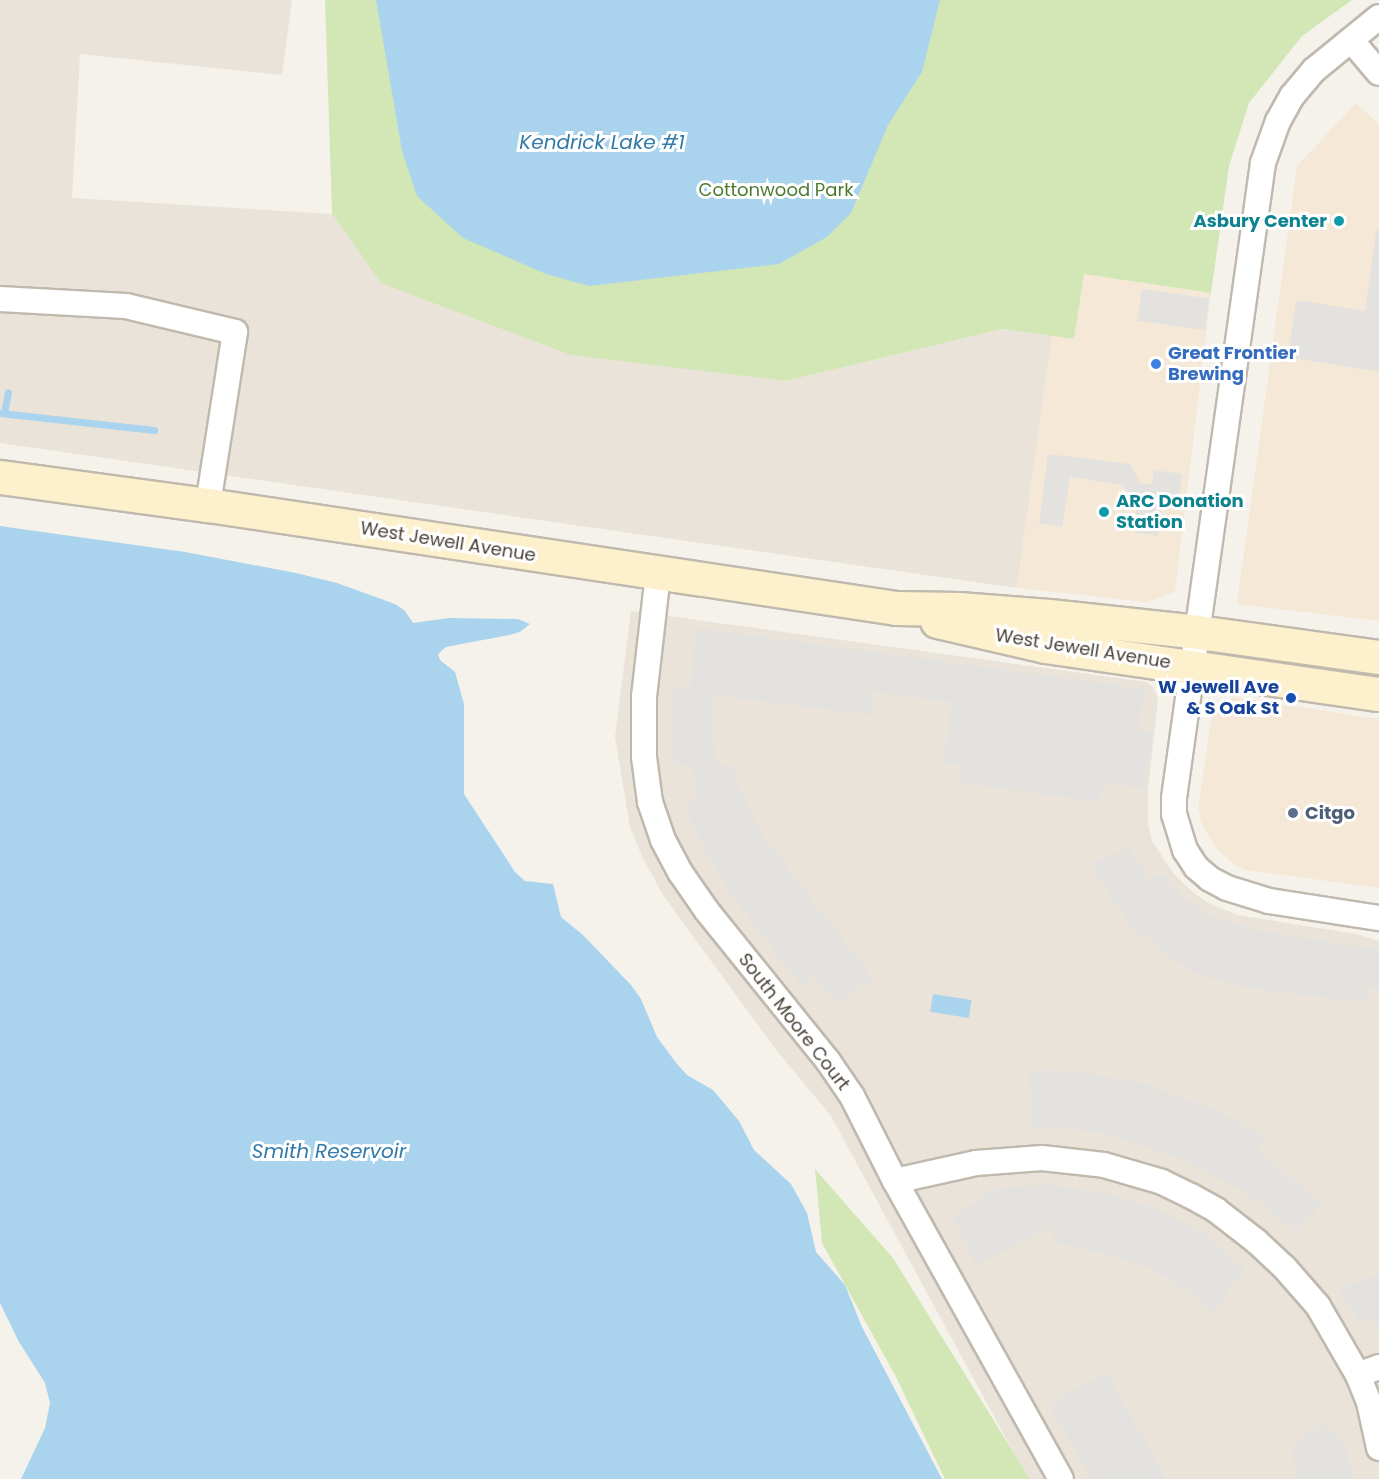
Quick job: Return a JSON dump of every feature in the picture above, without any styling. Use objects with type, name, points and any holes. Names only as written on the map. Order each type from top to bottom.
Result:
[{"type":"main road","name":"West Jewell Avenue","points":[[0,477],[208,505],[896,608],[996,611],[1198,632],[1379,657]]},
{"type":"main road","name":"West Jewell Avenue","points":[[896,608],[1004,638],[1379,694]]},
{"type":"street","points":[[1379,17],[1314,70],[1292,96],[1278,121],[1263,163],[1174,798],[1174,814],[1185,850],[1196,867],[1210,879],[1246,895],[1269,901],[1379,918]]},
{"type":"street","points":[[1351,40],[1379,73]]},
{"type":"street","points":[[0,299],[126,306],[235,332],[208,505]]},
{"type":"street","name":"South Moore Court","points":[[658,574],[644,696],[644,757],[650,802],[663,840],[680,872],[707,911],[842,1081],[1061,1479]]},
{"type":"street","points":[[895,1181],[976,1163],[1042,1158],[1104,1165],[1162,1182],[1216,1210],[1256,1241],[1284,1267],[1318,1306],[1368,1371],[1369,1401],[1379,1448]]},
{"type":"shaded area","points":[[0,0],[292,0],[282,75],[80,54],[72,198],[332,214],[381,283],[786,381],[1002,329],[1052,336],[1017,588],[0,443]]},
{"type":"shaded area","name":"Asbury Center","points":[[1356,103],[1379,124],[1379,621],[1237,604],[1297,166]]},
{"type":"shaded area","points":[[1379,228],[1379,372],[1288,357],[1296,300],[1365,311],[1376,232]]},
{"type":"shaded area","points":[[1084,274],[1211,293],[1175,592],[1146,602],[1017,588],[1052,336],[1074,339]]},
{"type":"shaded area","points":[[1142,289],[1209,298],[1205,330],[1138,321]]},
{"type":"shaded area","points":[[1048,454],[1130,464],[1140,483],[1152,484],[1154,470],[1182,474],[1178,508],[1162,507],[1158,536],[1133,532],[1137,502],[1121,485],[1070,477],[1062,527],[1039,523]]},
{"type":"shaded area","points":[[631,611],[1146,682],[1153,687],[1158,699],[1148,790],[1148,824],[1152,841],[1173,873],[1205,901],[1237,915],[1356,934],[1379,941],[1379,1479],[1028,1479],[831,1116],[777,1051],[684,924],[663,895],[642,856],[630,827],[615,737]]},
{"type":"shaded area","points":[[696,628],[1144,689],[1138,731],[1152,733],[1145,789],[1103,782],[1100,802],[958,782],[960,765],[944,762],[952,702],[873,692],[871,715],[713,695],[713,739],[717,766],[732,765],[742,795],[761,834],[873,978],[837,1006],[815,976],[802,986],[738,904],[710,860],[683,804],[699,798],[691,765],[675,766],[672,753],[673,688],[690,688]]},
{"type":"shaded area","points":[[1233,697],[1379,719],[1379,888],[1247,870],[1236,866],[1216,848],[1203,827],[1198,808],[1213,707]]},
{"type":"shaded area","points":[[1130,847],[1149,880],[1163,874],[1182,895],[1206,913],[1220,919],[1260,931],[1379,950],[1379,991],[1367,986],[1366,1003],[1238,986],[1200,975],[1182,966],[1131,926],[1098,877],[1093,862]]},
{"type":"shaded area","points":[[1044,1070],[1091,1074],[1142,1083],[1214,1109],[1266,1138],[1257,1152],[1281,1169],[1321,1206],[1296,1232],[1244,1191],[1178,1157],[1104,1133],[1059,1127],[1030,1127],[1031,1089],[1028,1072]]},
{"type":"shaded area","points":[[1049,1185],[1105,1193],[1157,1209],[1204,1234],[1246,1269],[1212,1312],[1179,1285],[1144,1266],[1122,1258],[1057,1243],[1049,1227],[976,1265],[953,1217],[988,1193],[1006,1187]]},
{"type":"shaded area","points":[[1379,1273],[1379,1332],[1374,1318],[1360,1323],[1338,1290]]},
{"type":"shaded area","points":[[1106,1372],[1166,1479],[1092,1479],[1049,1405]]},
{"type":"shaded area","points":[[1322,1422],[1346,1445],[1352,1479],[1297,1479],[1291,1450]]},
{"type":"green space","name":"Cottonwood Park","points":[[325,0],[1352,0],[1302,36],[1249,103],[1229,166],[1211,293],[1084,274],[1074,339],[1002,329],[786,381],[571,355],[381,283],[332,214]]},
{"type":"green space","points":[[815,1169],[893,1258],[1030,1479],[945,1479],[896,1377],[822,1243]]},
{"type":"water","name":"Kendrick Lake #1","points":[[376,0],[940,0],[922,72],[888,125],[851,213],[827,237],[779,264],[589,286],[546,274],[463,238],[417,196],[402,151]]},
{"type":"water","name":"Smith Reservoir","points":[[0,526],[185,552],[296,573],[337,583],[395,604],[405,611],[413,623],[449,618],[518,619],[530,624],[520,632],[446,647],[438,654],[440,660],[455,672],[464,704],[464,794],[515,872],[525,881],[553,884],[561,917],[583,935],[631,985],[641,999],[657,1037],[677,1064],[687,1075],[713,1090],[739,1121],[754,1150],[791,1184],[807,1213],[816,1252],[845,1285],[862,1327],[942,1479],[21,1479],[45,1428],[50,1403],[45,1383],[19,1342],[0,1303]]},
{"type":"water","points":[[933,994],[972,1000],[969,1018],[930,1012]]},
{"type":"waterway","points":[[4,413],[8,392]]},
{"type":"waterway","points":[[0,413],[154,430]]},
{"type":"place","name":"Asbury Center","points":[[1339,221]]},
{"type":"place","name":"Great Frontier Brewing","points":[[1156,364]]},
{"type":"place","name":"ARC Donation Station","points":[[1104,512]]},
{"type":"place","name":"W Jewell Ave & S Oak St","points":[[1291,698]]},
{"type":"place","name":"Citgo","points":[[1293,813]]}]
